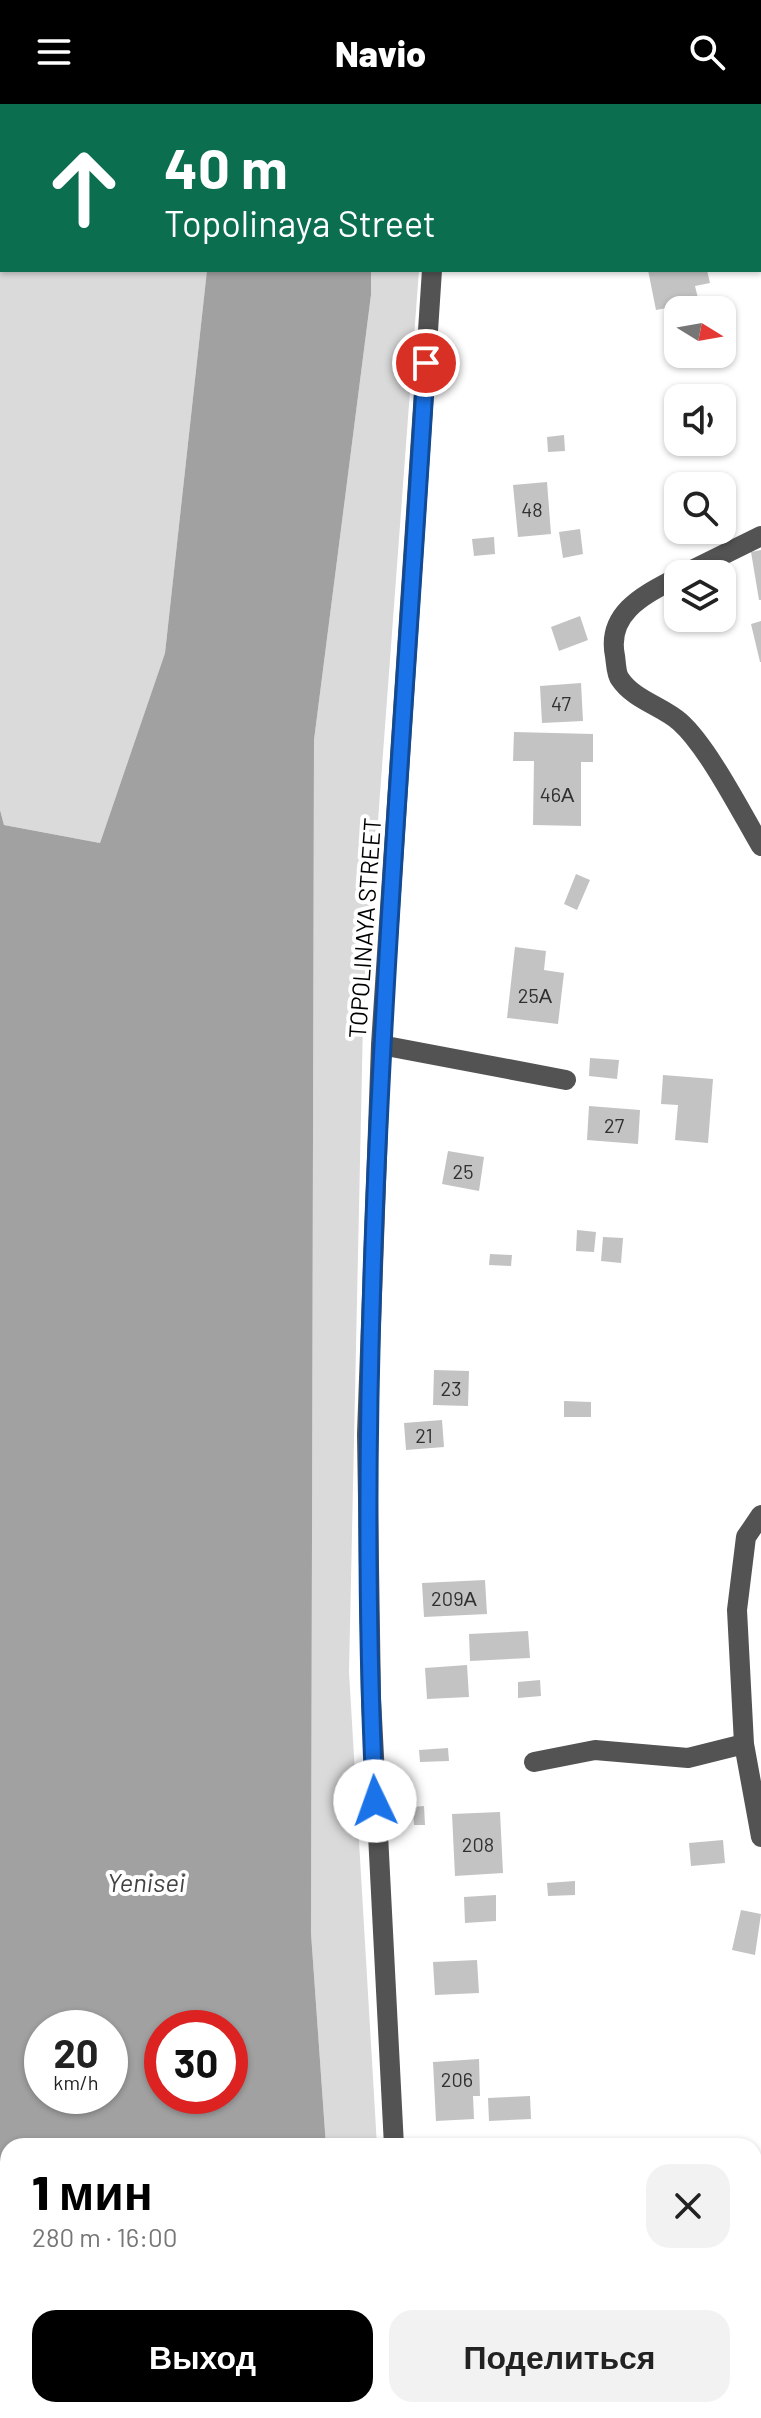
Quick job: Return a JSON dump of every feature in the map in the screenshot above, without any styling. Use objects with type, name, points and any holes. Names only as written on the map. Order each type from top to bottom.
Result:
[{"type":"street","name":"TOPOLINAYA STREET","points":[[394,2138],[376,1836],[367,1591],[368,1418],[381,1045],[410,646],[432,272]]},
{"type":"street","points":[[712,560],[761,536]]},
{"type":"street","points":[[664,584],[637,598],[617,622],[613,647],[619,679],[651,706],[679,721],[704,752],[761,846]]},
{"type":"street","points":[[381,1045],[566,1080]]},
{"type":"street","points":[[761,1515],[746,1537],[737,1610],[744,1744],[761,1837]]},
{"type":"street","points":[[534,1762],[595,1750],[688,1758],[744,1744]]},
{"type":"shaded area","points":[[0,272],[207,272],[165,653],[100,843],[4,825],[0,810]]},
{"type":"shaded area","points":[[371,272],[419,272],[363,1022],[349,1672],[377,2138],[325,2138],[311,1933],[314,740],[371,295]]},
{"type":"water","name":"Yenisei","points":[[207,272],[371,272],[371,295],[314,740],[311,1933],[325,2138],[0,2138],[0,810],[4,825],[100,843],[165,653]]},
{"type":"building","points":[[648,272],[707,272],[710,283],[695,286],[698,296],[664,296],[664,309],[656,310]]},
{"type":"building","points":[[564,435],[565,451],[548,452],[547,437]]},
{"type":"building","points":[[547,482],[551,534],[518,537],[513,485]]},
{"type":"building","points":[[580,529],[583,554],[563,558],[559,532]]},
{"type":"building","points":[[494,537],[495,554],[474,556],[472,539]]},
{"type":"building","points":[[761,550],[761,600],[759,600],[751,552]]},
{"type":"building","points":[[580,616],[588,640],[559,651],[551,627]]},
{"type":"building","points":[[761,621],[761,662],[760,662],[751,624]]},
{"type":"building","points":[[581,683],[583,721],[542,723],[540,686]]},
{"type":"building","points":[[514,732],[593,734],[593,762],[581,762],[581,826],[533,825],[534,761],[513,761]]},
{"type":"building","points":[[576,874],[590,880],[577,910],[564,904]]},
{"type":"building","points":[[515,947],[546,951],[544,970],[564,973],[558,1024],[507,1018]]},
{"type":"building","points":[[590,1058],[619,1060],[617,1079],[589,1076]]},
{"type":"building","points":[[663,1075],[713,1079],[708,1143],[675,1140],[678,1105],[661,1104]]},
{"type":"building","points":[[589,1106],[640,1110],[638,1144],[587,1140]]},
{"type":"building","points":[[448,1151],[484,1157],[479,1191],[442,1184]]},
{"type":"building","points":[[577,1230],[596,1232],[594,1252],[576,1251]]},
{"type":"building","points":[[603,1237],[623,1238],[621,1263],[601,1261]]},
{"type":"building","points":[[490,1254],[512,1255],[511,1266],[489,1265]]},
{"type":"building","points":[[434,1370],[469,1371],[468,1406],[433,1405]]},
{"type":"building","points":[[564,1401],[591,1402],[591,1417],[564,1417]]},
{"type":"building","points":[[442,1420],[444,1447],[406,1450],[404,1423]]},
{"type":"building","points":[[485,1580],[487,1614],[424,1617],[422,1583]]},
{"type":"building","points":[[528,1631],[530,1658],[470,1661],[469,1634]]},
{"type":"building","points":[[467,1665],[469,1697],[427,1699],[425,1668]]},
{"type":"building","points":[[540,1680],[541,1696],[518,1698],[518,1682]]},
{"type":"building","points":[[448,1748],[449,1761],[420,1762],[419,1750]]},
{"type":"building","points":[[424,1806],[425,1825],[414,1825],[413,1807]]},
{"type":"building","points":[[500,1812],[503,1873],[455,1876],[452,1814]]},
{"type":"building","points":[[723,1840],[725,1863],[691,1866],[689,1843]]},
{"type":"building","points":[[575,1881],[575,1895],[548,1896],[547,1883]]},
{"type":"building","points":[[496,1895],[496,1921],[465,1923],[464,1897]]},
{"type":"building","points":[[741,1910],[761,1914],[755,1955],[732,1950]]},
{"type":"building","points":[[477,1960],[479,1993],[435,1995],[433,1962]]},
{"type":"building","points":[[479,2059],[480,2096],[473,2096],[474,2119],[436,2121],[433,2062]]},
{"type":"building","points":[[530,2096],[531,2119],[489,2121],[488,2098]]},
{"type":"route","points":[[375,1801],[367,1591],[367,1434],[373,1244],[381,1045],[410,646],[426,363]]}]
